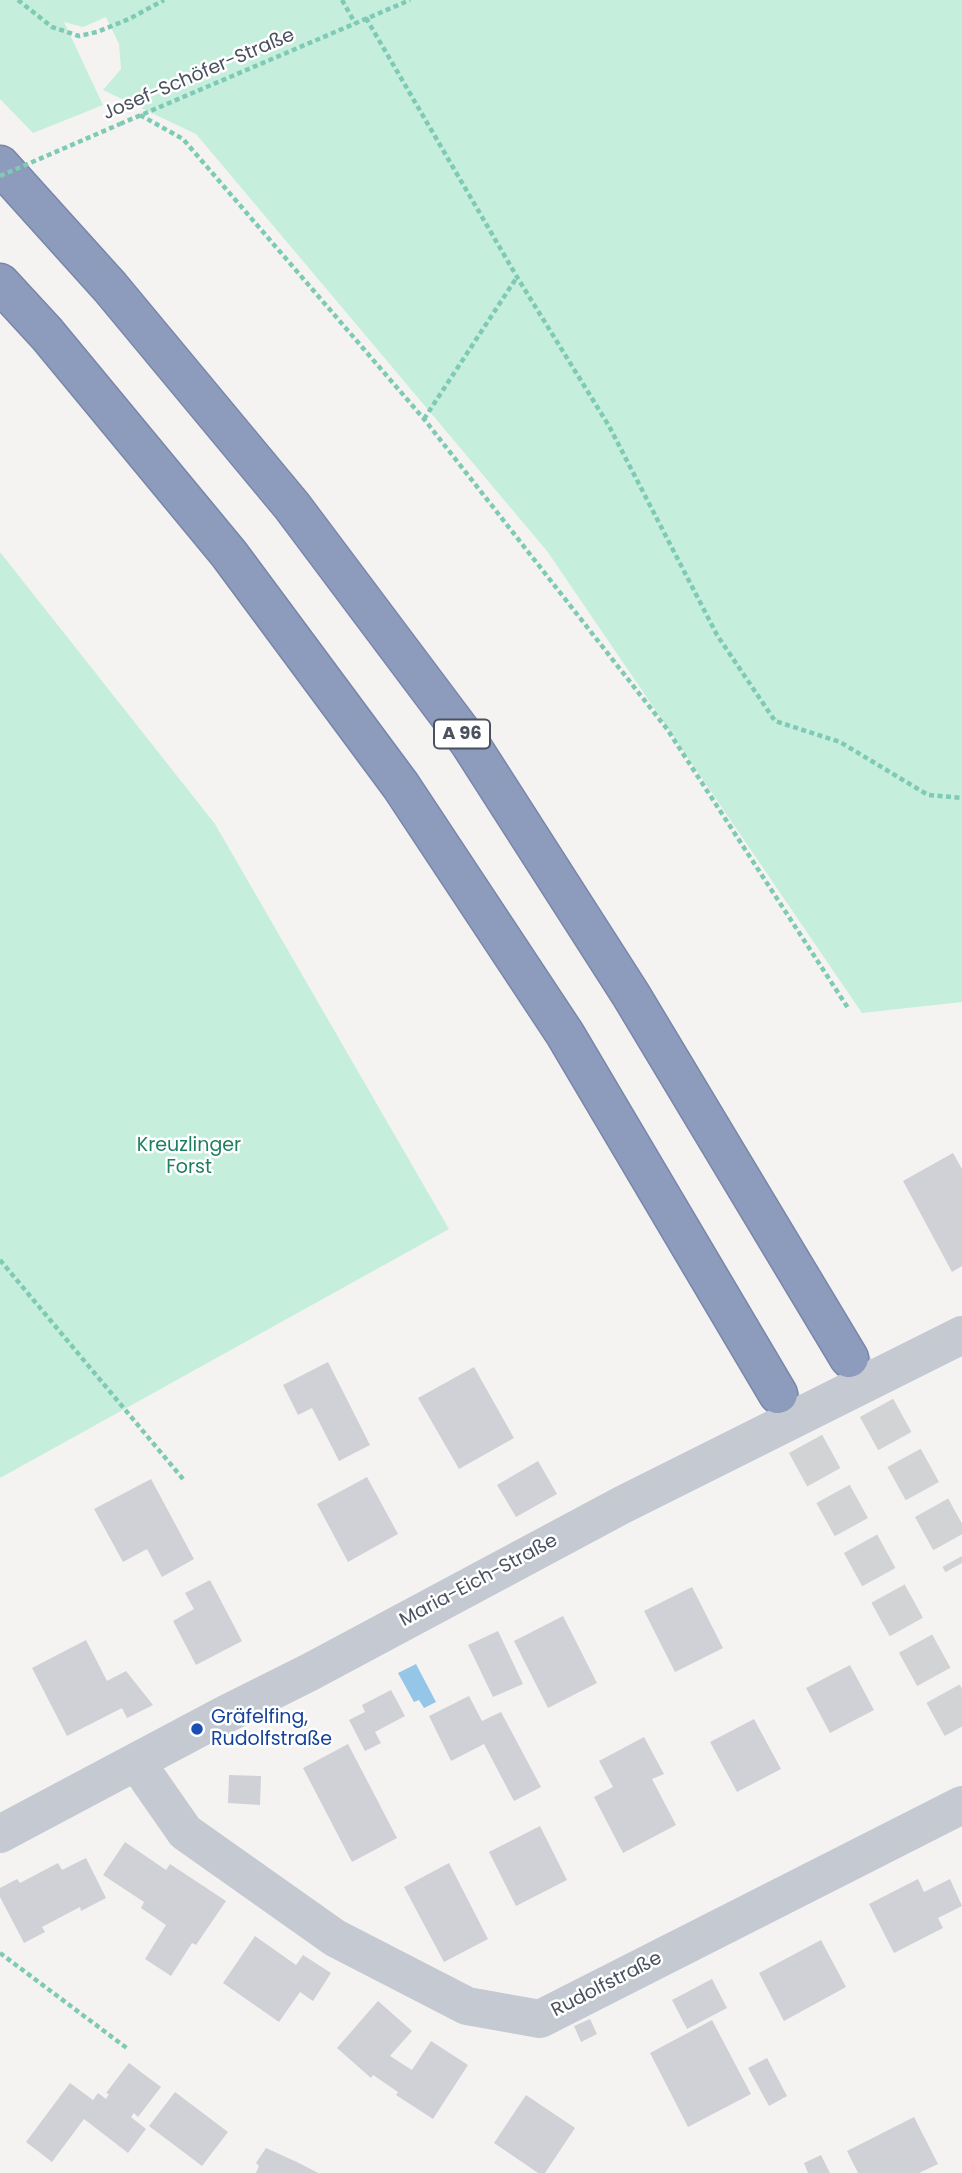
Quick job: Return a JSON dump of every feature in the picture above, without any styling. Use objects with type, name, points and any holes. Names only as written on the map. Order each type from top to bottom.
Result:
[{"type":"highway","name":"A 96","points":[[0,165],[110,287],[292,506],[469,742],[631,995],[849,1358]]},
{"type":"highway","points":[[0,283],[47,334],[229,554],[401,786],[565,1034],[778,1394]]},
{"type":"street","name":"Maria-Eich-Straße","points":[[0,1834],[622,1505],[962,1335]]},
{"type":"street","name":"Rudolfstraße","points":[[137,1763],[185,1832],[335,1938],[467,2006],[540,2019],[962,1805]]},
{"type":"path","points":[[18,0],[52,27],[79,36],[129,19],[164,0]]},
{"type":"path","points":[[342,0],[355,23]]},
{"type":"path","name":"Josef-Schöfer-Straße","points":[[0,176],[410,0]]},
{"type":"path","points":[[366,18],[517,277],[609,426],[717,635],[775,721],[840,742],[928,794],[962,798]]},
{"type":"path","points":[[140,115],[183,139],[424,419],[667,729],[848,1008]]},
{"type":"path","points":[[424,419],[517,277]]},
{"type":"path","points":[[0,1260],[183,1479]]},
{"type":"path","points":[[0,1952],[128,2049]]},
{"type":"green space","points":[[0,0],[962,0],[962,1002],[862,1013],[547,551],[196,134],[103,90],[121,69],[119,44],[106,17],[83,27],[64,22],[103,105],[33,133],[0,99]]},
{"type":"green space","name":"Kreuzlinger Forst","points":[[0,552],[215,824],[449,1229],[0,1478]]},
{"type":"water","points":[[416,1664],[436,1702],[424,1708],[419,1700],[414,1702],[398,1673]]},
{"type":"building","points":[[953,1153],[962,1169],[962,1266],[952,1272],[903,1181]]},
{"type":"building","points":[[328,1362],[370,1445],[339,1461],[312,1408],[298,1415],[283,1385]]},
{"type":"building","points":[[474,1367],[514,1438],[459,1469],[418,1398]]},
{"type":"building","points":[[538,1461],[557,1494],[516,1517],[497,1485]]},
{"type":"building","points":[[367,1477],[398,1534],[348,1562],[317,1504]]},
{"type":"building","points":[[151,1479],[194,1559],[162,1577],[147,1549],[123,1562],[94,1509]]},
{"type":"building","points":[[210,1580],[242,1641],[196,1665],[173,1621],[194,1609],[185,1593]]},
{"type":"building","points":[[692,1587],[723,1648],[675,1672],[644,1611]]},
{"type":"building","points":[[563,1616],[597,1683],[548,1708],[514,1641]]},
{"type":"building","points":[[498,1631],[523,1684],[493,1697],[468,1645]]},
{"type":"building","points":[[86,1640],[107,1681],[126,1671],[153,1705],[127,1718],[122,1708],[67,1736],[32,1668]]},
{"type":"building","points":[[850,1665],[874,1710],[830,1733],[806,1688]]},
{"type":"building","points":[[391,1690],[405,1716],[375,1732],[381,1743],[365,1751],[349,1720],[365,1712],[362,1705]]},
{"type":"building","points":[[469,1696],[482,1721],[501,1712],[541,1787],[514,1801],[484,1744],[451,1761],[429,1716]]},
{"type":"building","points":[[754,1719],[781,1769],[737,1792],[710,1742]]},
{"type":"building","points":[[644,1737],[664,1774],[652,1779],[676,1825],[623,1853],[594,1797],[613,1787],[599,1761]]},
{"type":"building","points":[[348,1744],[397,1838],[352,1862],[303,1768]]},
{"type":"building","points":[[229,1775],[261,1776],[260,1805],[228,1803]]},
{"type":"building","points":[[540,1826],[567,1880],[516,1906],[489,1852]]},
{"type":"building","points":[[125,1842],[166,1870],[170,1864],[226,1901],[196,1945],[192,1943],[171,1976],[145,1959],[166,1925],[141,1908],[144,1902],[103,1875]]},
{"type":"building","points":[[86,1858],[106,1898],[81,1911],[80,1907],[42,1927],[45,1932],[24,1943],[0,1897],[0,1888],[17,1879],[20,1883],[58,1863],[62,1870]]},
{"type":"building","points":[[449,1863],[488,1939],[444,1962],[404,1887]]},
{"type":"building","points":[[918,1879],[924,1892],[950,1879],[962,1906],[938,1918],[943,1928],[894,1953],[869,1904]]},
{"type":"building","points":[[255,1936],[296,1965],[303,1955],[331,1973],[313,2001],[300,1992],[279,2022],[223,1983]]},
{"type":"building","points":[[821,1940],[846,1987],[784,2021],[759,1973]]},
{"type":"building","points":[[712,1979],[727,2008],[687,2029],[672,2000]]},
{"type":"building","points":[[378,2001],[412,2031],[390,2056],[412,2070],[431,2041],[468,2065],[433,2119],[396,2095],[398,2092],[373,2075],[371,2078],[337,2048]]},
{"type":"building","points":[[590,2019],[597,2034],[581,2042],[574,2026]]},
{"type":"building","points":[[712,2020],[751,2094],[688,2127],[650,2053]]},
{"type":"building","points":[[767,2058],[787,2096],[769,2106],[748,2068]]},
{"type":"building","points":[[129,2063],[161,2087],[138,2117],[134,2113],[131,2117],[146,2129],[128,2153],[84,2119],[52,2162],[26,2142],[70,2083],[93,2100],[98,2093],[106,2099],[109,2094],[106,2093]]},
{"type":"building","points":[[175,2092],[228,2132],[202,2166],[149,2126]]},
{"type":"building","points":[[526,2095],[575,2128],[545,2173],[538,2173],[494,2143]]},
{"type":"building","points":[[914,2117],[938,2164],[919,2173],[858,2173],[847,2151]]},
{"type":"building","points":[[266,2148],[318,2173],[256,2173],[259,2166],[256,2163]]},
{"type":"building","points":[[821,2155],[830,2173],[808,2173],[804,2163]]},
{"type":"tunnel","points":[[849,1358],[962,1563]]},
{"type":"tunnel","points":[[778,1394],[962,1728]]},
{"type":"place","name":"Gräfelfing, Rudolfstraße","points":[[197,1729]]}]
